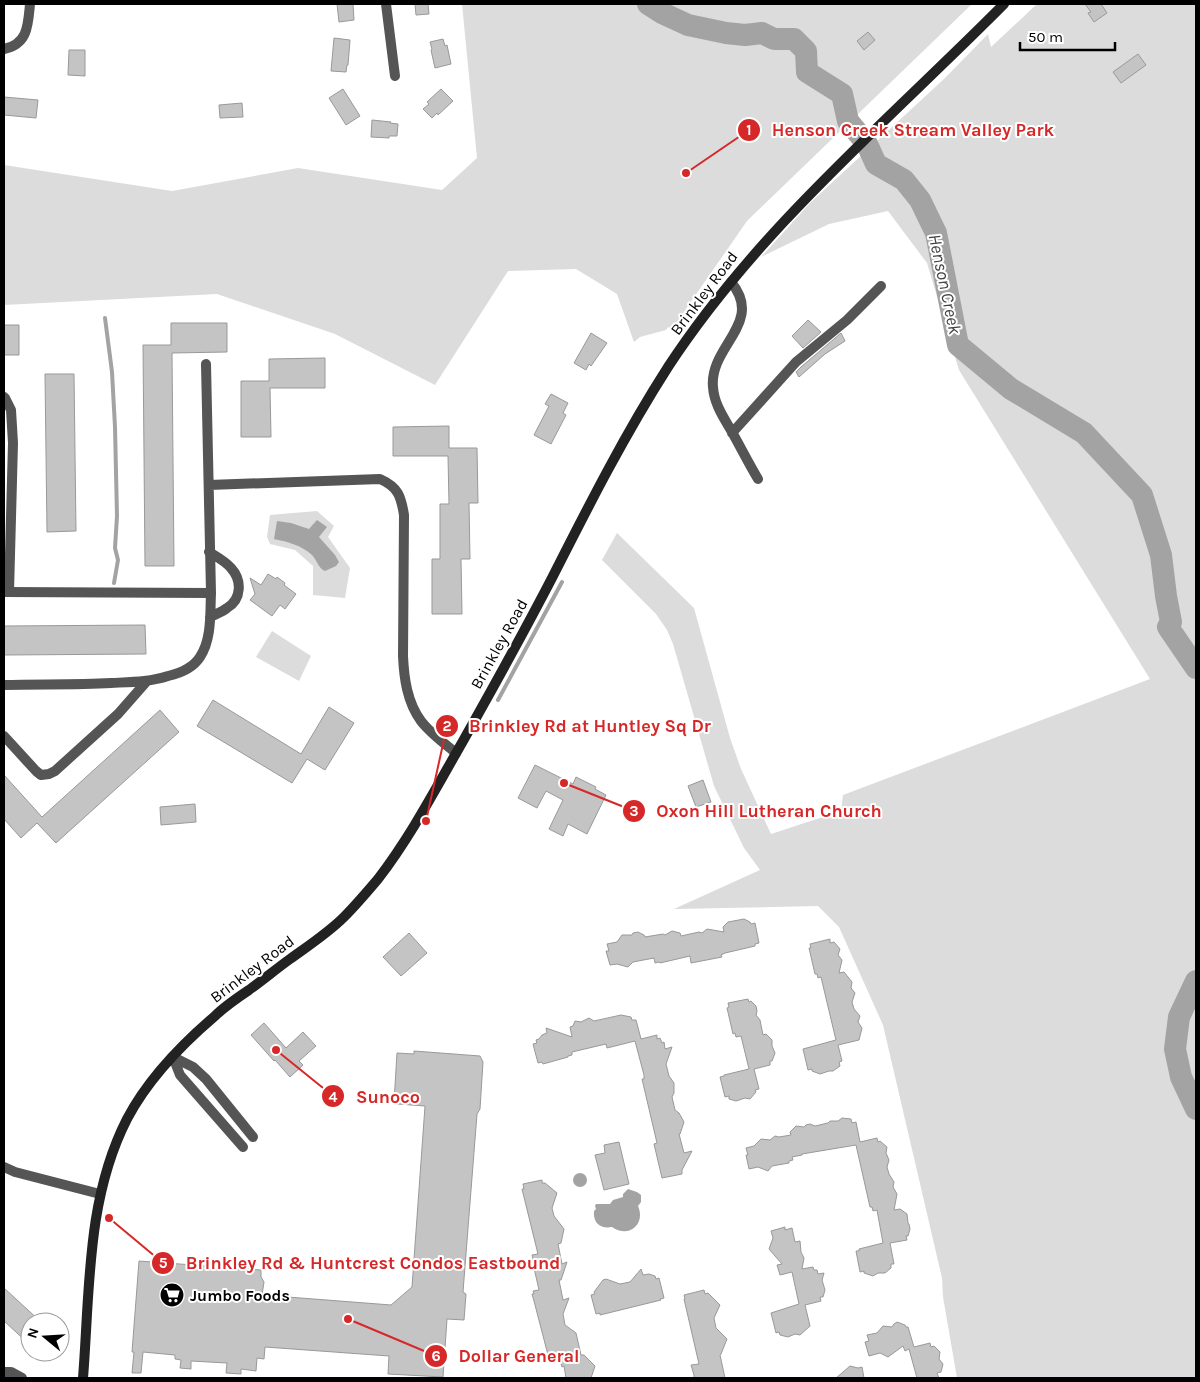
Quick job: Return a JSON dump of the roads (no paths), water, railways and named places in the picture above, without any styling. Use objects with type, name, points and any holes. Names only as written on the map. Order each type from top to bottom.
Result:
[{"type":"main road","name":"Brinkley Road","points":[[83,1378],[91,1264],[100,1194],[106,1170],[128,1116],[156,1074],[196,1031],[345,916],[378,878],[426,806],[521,637],[587,508],[631,429],[668,367],[696,327],[750,258],[844,160],[1004,4]]},
{"type":"street","points":[[4,49],[13,47],[23,37],[30,4]]},
{"type":"street","points":[[386,4],[395,76]]},
{"type":"street","points":[[731,282],[740,296],[743,312],[738,327],[724,348],[717,363],[712,386],[716,404],[758,480]]},
{"type":"street","points":[[732,433],[796,362],[847,320],[881,286]]},
{"type":"street","points":[[4,685],[147,681],[181,672],[196,663],[205,645],[209,628],[211,593],[206,364]]},
{"type":"street","points":[[4,397],[11,410],[13,443],[7,592],[211,593]]},
{"type":"street","points":[[209,485],[380,479],[390,483],[397,490],[404,515],[404,675],[407,688],[420,720],[456,753]]},
{"type":"street","points":[[209,552],[232,568],[240,583],[237,599],[227,609],[210,616]]},
{"type":"street","points":[[4,736],[36,771],[41,775],[49,774],[64,764],[118,714],[147,681]]},
{"type":"street","points":[[173,1057],[193,1067],[206,1079],[254,1137]]},
{"type":"street","points":[[173,1057],[180,1075],[243,1147]]},
{"type":"street","points":[[4,1167],[15,1172],[100,1194]]},
{"type":"street","points":[[4,1372],[11,1372],[22,1378]]},
{"type":"waterway","name":"Henson Creek","points":[[648,4],[688,25],[726,33],[745,35],[762,33],[774,39],[794,39],[806,51],[807,72],[842,94],[848,121],[867,144],[876,164],[904,180],[920,200],[936,233],[958,345],[1011,389],[1084,433],[1142,495],[1161,555],[1171,622],[1168,627],[1196,668]]},
{"type":"waterway","points":[[105,318],[112,372],[115,427],[117,516],[115,548],[118,560],[114,583]]},
{"type":"waterway","points":[[498,700],[562,582]]},
{"type":"waterway","name":"Henson Creek","points":[[1196,981],[1179,1017],[1175,1049],[1181,1077],[1196,1109]]},
{"type":"place","name":"Henson Creek Stream Valley Park","points":[[686,173]]},
{"type":"place","name":"Oxon Hill Lutheran Church","points":[[564,783]]},
{"type":"place","name":"Brinkley Rd at Huntley Sq Dr","points":[[426,821]]},
{"type":"place","name":"Sunoco","points":[[276,1050]]},
{"type":"place","name":"Brinkley Rd & Huntcrest Condos Eastbound","points":[[109,1218]]},
{"type":"place","name":"Jumbo Foods","points":[[172,1295]]},
{"type":"place","name":"Dollar General","points":[[348,1319]]}]
